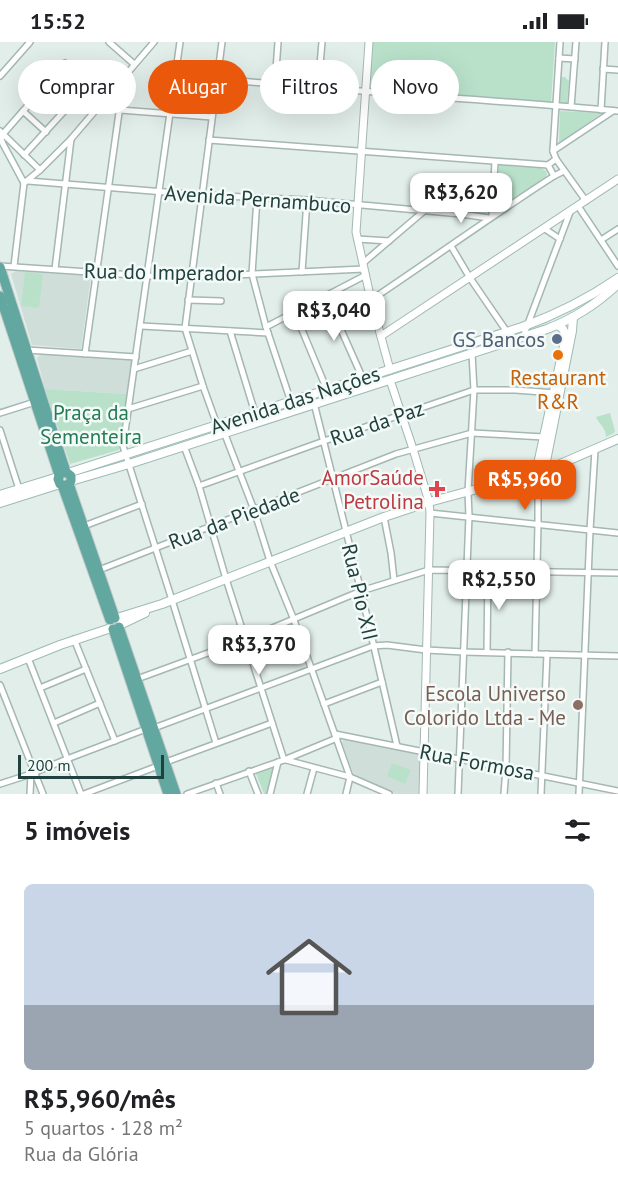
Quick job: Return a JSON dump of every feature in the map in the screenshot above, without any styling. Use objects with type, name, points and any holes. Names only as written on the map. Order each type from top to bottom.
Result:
[{"type":"main road","points":[[0,266],[64,479],[84,526],[114,623],[137,679],[150,728]]},
{"type":"main road","name":"Avenida das Nações","points":[[0,503],[126,454],[327,390],[344,390],[390,380],[548,317],[618,278]]},
{"type":"main road","name":"Avenida das Nações","points":[[0,495],[129,464],[314,403],[363,379],[390,370],[472,354],[523,337],[558,325],[573,317],[618,284]]},
{"type":"main road","points":[[0,296],[162,764],[176,794]]},
{"type":"main road","points":[[540,472],[572,331],[573,317]]},
{"type":"main road","points":[[540,472],[544,437],[557,393],[565,336],[563,328],[558,325]]},
{"type":"main road","points":[[0,669],[346,531],[429,502],[540,472],[618,439]]},
{"type":"main road","points":[[162,764],[168,794]]},
{"type":"street","points":[[1,73],[30,42]]},
{"type":"street","points":[[109,42],[129,60]]},
{"type":"street","points":[[136,62],[154,42]]},
{"type":"street","points":[[177,60],[180,42]]},
{"type":"street","points":[[220,60],[222,42]]},
{"type":"street","points":[[277,60],[278,42]]},
{"type":"street","points":[[320,60],[322,42]]},
{"type":"street","points":[[369,42],[356,224],[357,239],[371,300],[390,370]]},
{"type":"street","points":[[560,42],[553,151],[556,159],[586,201]]},
{"type":"street","points":[[571,107],[576,42]]},
{"type":"street","points":[[601,110],[605,42]]},
{"type":"street","points":[[559,58],[575,59]]},
{"type":"street","points":[[603,69],[618,70]]},
{"type":"street","points":[[558,73],[573,75]]},
{"type":"street","points":[[359,91],[615,111]]},
{"type":"street","points":[[553,151],[615,111]]},
{"type":"street","points":[[14,266],[26,182],[1,139],[2,132],[20,114]]},
{"type":"street","points":[[26,114],[46,132]]},
{"type":"street","points":[[24,155],[62,114]]},
{"type":"street","points":[[26,182],[71,139],[92,114]]},
{"type":"street","points":[[86,354],[119,114]]},
{"type":"street","points":[[170,114],[123,447],[216,743]]},
{"type":"street","points":[[180,114],[212,117]]},
{"type":"street","points":[[212,114],[185,328],[217,425]]},
{"type":"street","points":[[2,132],[40,170]]},
{"type":"street","points":[[55,269],[71,139]]},
{"type":"street","points":[[209,140],[548,165],[556,159]]},
{"type":"street","points":[[490,217],[495,162]]},
{"type":"street","points":[[548,165],[554,176]]},
{"type":"street","points":[[371,300],[490,217],[564,171]]},
{"type":"street","points":[[381,336],[618,179]]},
{"type":"street","name":"Avenida Pernambuco","points":[[26,182],[307,200],[490,217]]},
{"type":"street","points":[[257,198],[252,274],[267,330],[291,402]]},
{"type":"street","points":[[302,272],[307,200]]},
{"type":"street","points":[[578,206],[618,266]]},
{"type":"street","points":[[141,326],[230,331],[267,330],[326,296],[364,269],[389,241],[424,212]]},
{"type":"street","points":[[523,337],[570,212]]},
{"type":"street","points":[[545,229],[560,239]]},
{"type":"street","points":[[602,240],[618,229]]},
{"type":"street","points":[[357,239],[389,241]]},
{"type":"street","points":[[451,246],[470,278],[508,332]]},
{"type":"street","name":"Rua do Imperador","points":[[0,266],[191,277],[364,269]]},
{"type":"street","points":[[326,296],[363,379]]},
{"type":"street","points":[[188,300],[221,302]]},
{"type":"street","points":[[295,313],[327,390]]},
{"type":"street","points":[[230,331],[255,413]]},
{"type":"street","points":[[27,350],[136,357]]},
{"type":"street","points":[[134,369],[192,351]]},
{"type":"street","points":[[458,794],[468,492],[474,390],[472,354]]},
{"type":"street","points":[[390,380],[429,502],[430,513],[423,794]]},
{"type":"street","points":[[128,409],[203,386]]},
{"type":"street","name":"Rua da Paz","points":[[199,486],[474,390],[557,393]]},
{"type":"street","points":[[0,413],[35,402]]},
{"type":"street","name":"Rua Pio XII","points":[[314,403],[397,746]]},
{"type":"street","points":[[0,430],[3,449],[19,489]]},
{"type":"street","points":[[224,432],[350,777],[346,794]]},
{"type":"street","name":"Rua da Piedade","points":[[99,570],[396,454],[472,434],[544,437]]},
{"type":"street","points":[[184,446],[199,486],[282,761],[270,794]]},
{"type":"street","points":[[579,794],[590,530],[596,450]]},
{"type":"street","points":[[534,654],[540,472]]},
{"type":"street","points":[[84,526],[142,504]]},
{"type":"street","points":[[430,513],[618,533]]},
{"type":"street","points":[[384,517],[394,580]]},
{"type":"street","points":[[137,679],[246,639],[361,591],[429,570],[618,573]]},
{"type":"street","points":[[487,651],[488,571]]},
{"type":"street","points":[[74,640],[115,741]]},
{"type":"street","points":[[0,784],[373,646],[397,645],[426,650],[464,652],[618,656]]},
{"type":"street","points":[[504,794],[508,652]]},
{"type":"street","points":[[541,794],[547,654]]},
{"type":"street","points":[[28,657],[67,759],[83,794],[272,723]]},
{"type":"street","points":[[40,688],[86,669]]},
{"type":"street","points":[[324,704],[382,682]]},
{"type":"street","points":[[0,685],[3,701],[43,794]]},
{"type":"street","points":[[54,723],[100,703]]},
{"type":"street","points":[[187,794],[282,761],[336,736]]},
{"type":"street","name":"Rua Formosa","points":[[336,736],[542,775],[618,793]]},
{"type":"street","points":[[282,761],[350,777],[387,794]]},
{"type":"street","points":[[308,794],[314,768]]},
{"type":"street","points":[[249,771],[258,794]]},
{"type":"street","points":[[30,794],[33,773]]},
{"type":"street","points":[[216,783],[220,794]]},
{"type":"shaded area","points":[[16,271],[91,276],[81,349],[32,345],[11,274]]},
{"type":"shaded area","points":[[41,354],[132,359],[127,394],[45,389],[37,358]]},
{"type":"shaded area","points":[[344,739],[421,755],[420,794],[396,794],[354,775],[342,743]]},
{"type":"green space","points":[[373,42],[555,42],[551,103],[459,95],[459,60],[371,60]]},
{"type":"green space","points":[[371,65],[371,88],[369,88]]},
{"type":"green space","points":[[561,77],[569,81],[567,103],[559,104],[560,79]]},
{"type":"green space","points":[[560,111],[602,113],[559,143]]},
{"type":"green space","points":[[499,165],[541,168],[547,174],[545,178],[496,209]]},
{"type":"green space","points":[[25,272],[43,274],[39,308],[21,306]]},
{"type":"green space","name":"Praça da Sementeira","points":[[45,389],[127,394],[119,450],[70,464]]},
{"type":"green space","points":[[610,413],[615,431],[606,437],[596,417]]},
{"type":"green space","points":[[392,763],[411,770],[405,784],[387,776]]},
{"type":"green space","points":[[275,767],[268,794],[264,794],[256,774]]},
{"type":"place","name":"GS Bancos","points":[[557,339]]},
{"type":"place","name":"Restaurant R&R","points":[[558,355]]},
{"type":"place","name":"AmorSaúde Petrolina","points":[[437,489]]},
{"type":"place","name":"Escola Universo Colorido Ltda - Me","points":[[578,705]]}]
